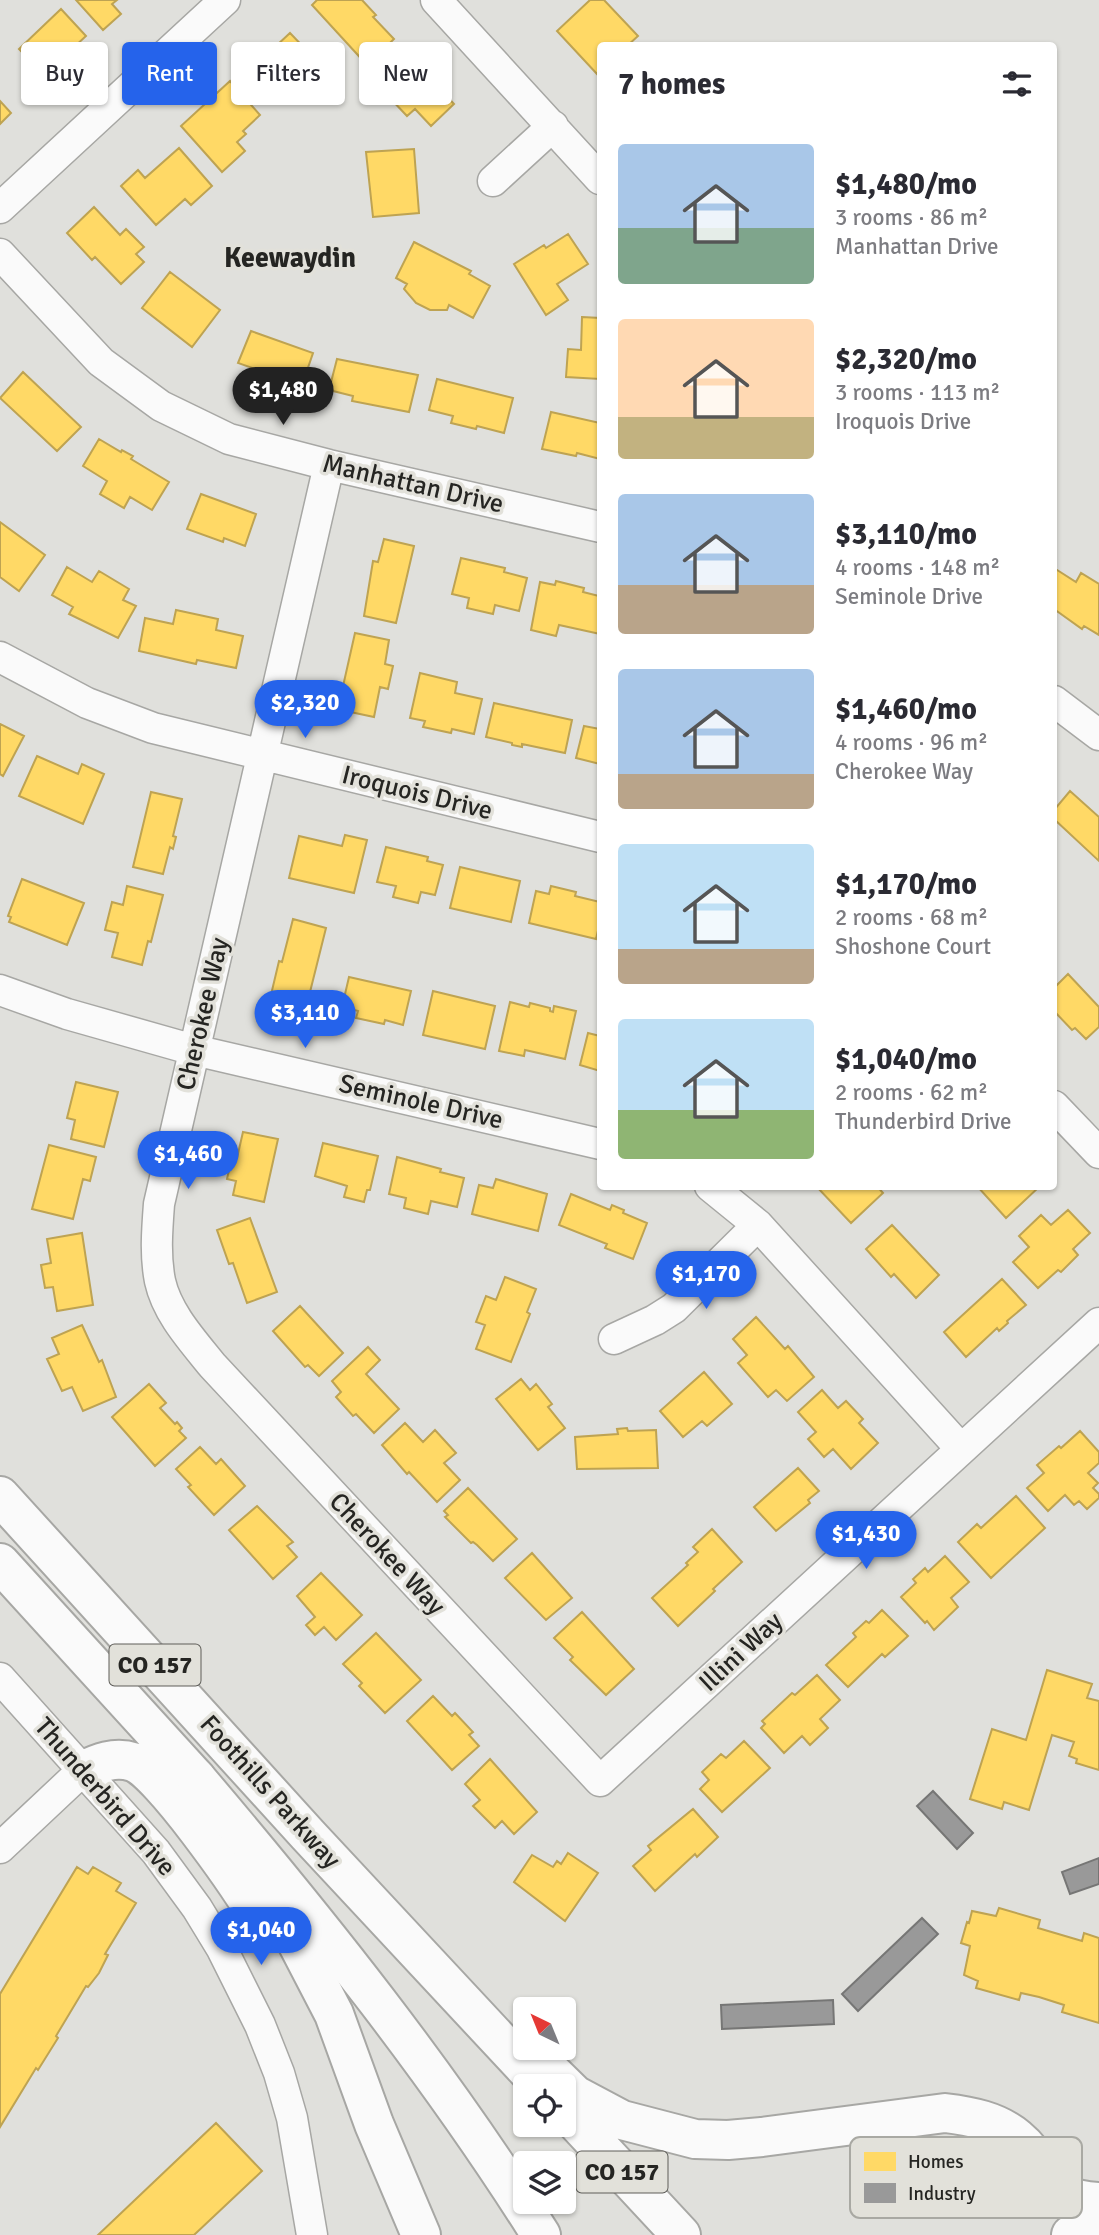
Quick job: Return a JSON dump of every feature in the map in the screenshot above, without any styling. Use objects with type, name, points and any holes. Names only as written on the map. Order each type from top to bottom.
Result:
[{"type":"highway","name":"Foothills Parkway","points":[[0,1496],[308,1835],[531,2074]]},
{"type":"highway","name":"Foothills Parkway","points":[[0,1563],[196,1778]]},
{"type":"highway","points":[[82,1771],[102,1761],[135,1762],[167,1792],[196,1828],[252,1908],[305,1994],[374,2124]]},
{"type":"highway","points":[[196,1778],[278,1906],[334,2014],[374,2124],[421,2235]]},
{"type":"highway","name":"CO 157","points":[[196,1778],[349,1962],[454,2104],[541,2235]]},
{"type":"highway","points":[[458,1996],[513,2031]]},
{"type":"highway","points":[[539,2060],[575,2095],[622,2120],[695,2139],[762,2137],[946,2113],[973,2117],[999,2126],[1016,2137]]},
{"type":"highway","name":"CO 157","points":[[576,2122],[681,2235]]},
{"type":"highway","points":[[1071,2235],[1099,2227]]},
{"type":"street","points":[[0,208],[225,0]]},
{"type":"street","points":[[436,0],[597,176]]},
{"type":"street","points":[[493,181],[553,126]]},
{"type":"street","name":"Manhattan Drive","points":[[0,254],[101,362],[161,406],[229,439],[597,526]]},
{"type":"street","name":"Cherokee Way","points":[[330,465],[159,1204],[157,1239],[161,1283],[180,1323],[212,1365],[600,1782]]},
{"type":"street","name":"Iroquois Drive","points":[[0,657],[87,703],[153,728],[597,837]]},
{"type":"street","points":[[1057,703],[1099,735]]},
{"type":"street","name":"Seminole Drive","points":[[0,990],[67,1014],[194,1050],[597,1143]]},
{"type":"street","points":[[1057,1109],[1099,1153]]},
{"type":"street","points":[[715,1190],[758,1225],[961,1449]]},
{"type":"street","points":[[614,1339],[674,1308],[758,1225]]},
{"type":"street","name":"Illini Way","points":[[600,1782],[1099,1323]]},
{"type":"street","name":"Thunderbird Drive","points":[[0,1678],[156,1852],[197,1908],[242,1986],[270,2049],[292,2118],[312,2235]]},
{"type":"street","points":[[0,1848],[82,1771]]},
{"type":"building: Homes","points":[[76,0],[117,0],[112,4],[121,14],[103,30]]},
{"type":"building: Homes","points":[[317,0],[362,0],[376,15],[373,17],[394,39],[391,42],[359,42],[359,56],[312,5]]},
{"type":"building: Homes","points":[[590,0],[604,0],[638,36],[631,42],[597,42],[597,74],[557,31]]},
{"type":"building: Homes","points":[[61,9],[86,36],[80,42],[26,42]]},
{"type":"building: Homes","points":[[290,33],[299,42],[280,42]]},
{"type":"building: Homes","points":[[230,81],[231,105],[251,105],[260,115],[243,131],[246,134],[237,142],[245,151],[222,172],[181,126],[204,105],[217,105],[217,93]]},
{"type":"building: Homes","points":[[0,101],[11,113],[0,124]]},
{"type":"building: Homes","points":[[452,102],[454,104],[431,126],[415,109],[407,116],[397,105],[452,105]]},
{"type":"building: Homes","points":[[179,148],[212,186],[191,205],[185,199],[156,225],[121,186],[138,170],[145,178]]},
{"type":"building: Homes","points":[[414,149],[419,213],[373,217],[366,152]]},
{"type":"building: Homes","points":[[94,207],[120,235],[126,229],[144,247],[136,254],[144,262],[121,284],[95,257],[92,260],[67,233]]},
{"type":"building: Homes","points":[[568,234],[588,264],[557,284],[568,300],[546,315],[514,264]]},
{"type":"building: Homes","points":[[414,242],[471,271],[469,274],[490,286],[473,318],[449,305],[447,310],[430,310],[416,303],[404,289],[407,284],[396,278]]},
{"type":"building: Homes","points":[[170,272],[220,310],[192,347],[142,308]]},
{"type":"building: Homes","points":[[582,317],[597,318],[597,379],[566,377],[568,349],[581,350]]},
{"type":"building: Homes","points":[[251,331],[313,353],[302,385],[277,376],[276,381],[262,376],[264,372],[238,363]]},
{"type":"building: Homes","points":[[337,359],[418,375],[409,412],[352,401],[353,396],[329,390]]},
{"type":"building: Homes","points":[[23,372],[81,427],[57,451],[0,398]]},
{"type":"building: Homes","points":[[437,379],[513,398],[504,433],[451,423],[453,416],[429,410]]},
{"type":"building: Homes","points":[[551,412],[597,422],[597,458],[542,449]]},
{"type":"building: Homes","points":[[99,439],[133,456],[131,459],[169,482],[152,510],[130,497],[124,508],[100,494],[107,481],[83,466]]},
{"type":"building: Homes","points":[[201,494],[256,514],[245,546],[224,538],[223,542],[187,529]]},
{"type":"building: Homes","points":[[0,522],[45,555],[19,591],[0,577]]},
{"type":"building: Homes","points":[[384,539],[414,546],[396,623],[364,616],[373,561],[378,562]]},
{"type":"building: Homes","points":[[461,558],[505,568],[504,572],[527,578],[519,611],[495,605],[493,614],[467,608],[469,598],[452,594]]},
{"type":"building: Homes","points":[[67,567],[92,582],[99,571],[129,589],[123,600],[136,606],[118,638],[69,614],[73,607],[52,595]]},
{"type":"building: Homes","points":[[1057,570],[1076,582],[1081,573],[1099,584],[1099,635],[1084,626],[1082,629],[1057,611]]},
{"type":"building: Homes","points":[[556,581],[584,588],[583,592],[597,596],[597,633],[559,625],[556,636],[531,630],[540,582],[555,585]]},
{"type":"building: Homes","points":[[176,610],[218,619],[216,630],[243,636],[236,668],[197,660],[196,664],[139,651],[145,618],[173,624]]},
{"type":"building: Homes","points":[[355,633],[389,640],[385,664],[393,666],[388,689],[380,687],[374,717],[341,710],[343,704],[339,704]]},
{"type":"building: Homes","points":[[420,673],[457,682],[455,693],[482,699],[474,734],[452,729],[451,733],[423,727],[425,721],[410,718]]},
{"type":"building: Homes","points":[[494,703],[572,720],[565,753],[522,744],[522,747],[512,745],[486,737]]},
{"type":"building: Homes","points":[[0,724],[24,736],[3,776],[0,774]]},
{"type":"building: Homes","points":[[584,726],[597,728],[597,763],[576,758]]},
{"type":"building: Homes","points":[[37,756],[78,774],[82,764],[104,774],[83,824],[19,796]]},
{"type":"building: Homes","points":[[1070,791],[1099,817],[1099,861],[1057,822],[1057,806]]},
{"type":"building: Homes","points":[[151,792],[182,799],[173,836],[176,837],[173,849],[170,847],[163,874],[133,867]]},
{"type":"building: Homes","points":[[345,835],[367,840],[354,893],[289,878],[299,836],[342,846]]},
{"type":"building: Homes","points":[[386,847],[428,857],[427,861],[443,865],[435,895],[421,892],[418,903],[393,897],[396,886],[377,882]]},
{"type":"building: Homes","points":[[460,867],[520,881],[511,922],[450,908]]},
{"type":"building: Homes","points":[[22,879],[84,903],[67,945],[9,922],[11,917],[8,916]]},
{"type":"building: Homes","points":[[127,886],[163,895],[142,965],[112,957],[118,933],[105,930],[112,902],[123,905]]},
{"type":"building: Homes","points":[[551,886],[576,892],[575,896],[597,901],[596,939],[529,923],[536,891],[549,894]]},
{"type":"building: Homes","points":[[293,919],[326,928],[306,1008],[270,999]]},
{"type":"building: Homes","points":[[1068,974],[1099,1007],[1099,1027],[1086,1039],[1075,1028],[1072,1030],[1057,1014],[1057,985]]},
{"type":"building: Homes","points":[[349,977],[411,991],[403,1025],[385,1020],[384,1024],[356,1018],[358,1011],[342,1007]]},
{"type":"building: Homes","points":[[433,991],[495,1006],[485,1049],[423,1035]]},
{"type":"building: Homes","points":[[510,1002],[529,1007],[530,1003],[550,1008],[553,1012],[554,1006],[576,1011],[565,1059],[525,1050],[524,1056],[499,1051]]},
{"type":"building: Homes","points":[[588,1033],[597,1035],[597,1070],[580,1065]]},
{"type":"building: Homes","points":[[76,1082],[118,1092],[104,1147],[71,1139],[75,1120],[67,1118]]},
{"type":"building: Homes","points":[[243,1132],[278,1139],[264,1202],[233,1195],[236,1181],[227,1179],[232,1157],[237,1158]]},
{"type":"building: Homes","points":[[323,1143],[378,1156],[370,1190],[367,1190],[364,1202],[344,1197],[347,1186],[315,1176]]},
{"type":"building: Homes","points":[[49,1145],[96,1157],[90,1181],[83,1179],[73,1219],[32,1209]]},
{"type":"building: Homes","points":[[397,1157],[464,1178],[457,1207],[431,1201],[428,1214],[404,1208],[406,1198],[389,1194]]},
{"type":"building: Homes","points":[[496,1179],[547,1194],[538,1231],[472,1214],[479,1185],[493,1188]]},
{"type":"building: Homes","points":[[820,1190],[880,1190],[883,1193],[851,1223]]},
{"type":"building: Homes","points":[[981,1190],[1036,1190],[1006,1218]]},
{"type":"building: Homes","points":[[571,1194],[610,1210],[612,1205],[647,1223],[633,1259],[605,1248],[607,1244],[559,1225]]},
{"type":"building: Homes","points":[[1068,1210],[1090,1233],[1073,1249],[1078,1255],[1061,1272],[1058,1270],[1038,1288],[1013,1262],[1029,1247],[1019,1236],[1041,1215],[1051,1225]]},
{"type":"building: Homes","points":[[250,1218],[277,1292],[247,1303],[233,1263],[229,1264],[217,1230]]},
{"type":"building: Homes","points":[[892,1225],[939,1275],[916,1298],[894,1274],[891,1277],[866,1249]]},
{"type":"building: Homes","points":[[82,1233],[93,1305],[57,1311],[53,1287],[45,1288],[41,1265],[51,1263],[47,1239]]},
{"type":"building: Homes","points":[[505,1277],[536,1289],[527,1312],[530,1314],[511,1362],[476,1349],[485,1325],[476,1322],[486,1296],[496,1300]]},
{"type":"building: Homes","points":[[1002,1279],[1026,1305],[966,1357],[944,1332]]},
{"type":"building: Homes","points":[[300,1306],[343,1353],[319,1376],[308,1365],[305,1367],[273,1331]]},
{"type":"building: Homes","points":[[756,1317],[785,1349],[788,1346],[814,1377],[787,1401],[776,1390],[768,1397],[738,1363],[747,1355],[733,1339]]},
{"type":"building: Homes","points":[[82,1325],[99,1362],[102,1360],[116,1397],[83,1411],[72,1387],[62,1391],[47,1359],[59,1354],[52,1338]]},
{"type":"building: Homes","points":[[368,1347],[380,1360],[366,1374],[399,1409],[374,1433],[356,1414],[353,1416],[336,1397],[341,1392],[332,1381]]},
{"type":"building: Homes","points":[[704,1372],[732,1404],[707,1426],[702,1421],[683,1437],[660,1411]]},
{"type":"building: Homes","points":[[521,1379],[530,1390],[536,1384],[552,1404],[548,1407],[565,1428],[538,1450],[496,1399]]},
{"type":"building: Homes","points":[[149,1384],[166,1403],[160,1408],[175,1424],[177,1422],[182,1428],[179,1431],[186,1438],[155,1466],[112,1417]]},
{"type":"building: Homes","points":[[822,1390],[838,1408],[846,1401],[863,1419],[859,1423],[878,1443],[851,1469],[833,1449],[824,1457],[808,1439],[816,1432],[798,1412]]},
{"type":"building: Homes","points":[[405,1423],[423,1442],[435,1430],[456,1453],[444,1463],[460,1480],[437,1502],[409,1472],[407,1474],[382,1445]]},
{"type":"building: Homes","points":[[627,1428],[628,1431],[656,1430],[658,1468],[577,1469],[575,1437],[618,1434],[617,1429]]},
{"type":"building: Homes","points":[[1080,1431],[1099,1452],[1099,1463],[1088,1473],[1098,1483],[1093,1488],[1099,1498],[1087,1509],[1079,1501],[1074,1505],[1065,1495],[1048,1511],[1027,1488],[1044,1473],[1037,1465]]},
{"type":"building: Homes","points":[[200,1447],[216,1464],[221,1459],[245,1486],[214,1515],[188,1487],[191,1485],[176,1469]]},
{"type":"building: Homes","points":[[798,1468],[819,1491],[808,1500],[810,1503],[776,1531],[754,1507]]},
{"type":"building: Homes","points":[[468,1488],[517,1539],[493,1561],[445,1517],[448,1515],[444,1511]]},
{"type":"building: Homes","points":[[1016,1496],[1045,1528],[991,1578],[958,1542],[977,1524],[981,1528]]},
{"type":"building: Homes","points":[[257,1506],[293,1542],[287,1546],[297,1557],[273,1579],[229,1530]]},
{"type":"building: Homes","points":[[712,1529],[742,1562],[678,1626],[652,1598],[688,1565],[686,1563],[698,1552],[693,1547]]},
{"type":"building: Homes","points":[[532,1553],[572,1598],[546,1620],[505,1578]]},
{"type":"building: Homes","points":[[945,1556],[969,1582],[951,1598],[958,1607],[934,1630],[901,1597],[916,1583],[913,1579],[925,1568],[928,1572]]},
{"type":"building: Homes","points":[[321,1573],[362,1615],[336,1640],[324,1627],[315,1635],[306,1625],[315,1617],[297,1596]]},
{"type":"building: Homes","points":[[882,1610],[908,1636],[885,1657],[882,1654],[848,1687],[826,1665],[856,1637],[853,1633],[866,1621],[869,1623]]},
{"type":"building: Homes","points":[[582,1612],[634,1669],[606,1695],[570,1660],[573,1657],[554,1638]]},
{"type":"building: Homes","points":[[376,1633],[421,1680],[385,1713],[359,1686],[362,1683],[343,1664]]},
{"type":"building: Homes","points":[[1047,1670],[1092,1684],[1087,1698],[1099,1701],[1099,1770],[1076,1763],[1077,1759],[1069,1756],[1074,1742],[1052,1735],[1029,1810],[1004,1802],[1002,1809],[970,1799],[992,1729],[1026,1740]]},
{"type":"building: Homes","points":[[817,1675],[840,1700],[820,1719],[828,1728],[810,1745],[802,1736],[784,1753],[761,1728],[765,1724],[762,1721],[792,1693],[795,1695]]},
{"type":"building: Homes","points":[[433,1696],[452,1716],[455,1713],[473,1732],[469,1735],[479,1746],[452,1770],[407,1721]]},
{"type":"building: Homes","points":[[744,1741],[770,1768],[722,1812],[700,1789],[709,1780],[702,1772],[721,1754],[726,1758]]},
{"type":"building: Homes","points":[[490,1759],[537,1812],[514,1834],[502,1821],[495,1828],[473,1806],[480,1800],[465,1784]]},
{"type":"building: Homes","points":[[693,1809],[718,1837],[655,1891],[633,1866],[651,1850],[648,1846]]},
{"type":"building: Homes","points":[[568,1853],[598,1873],[565,1921],[514,1882],[532,1855],[553,1867],[557,1861],[561,1864]]},
{"type":"building: Homes","points":[[77,1867],[88,1874],[93,1867],[121,1883],[116,1891],[136,1903],[105,1954],[108,1955],[99,1973],[88,1987],[86,1986],[56,2036],[58,2038],[0,2127],[0,1994]]},
{"type":"building: Homes","points":[[999,1908],[1040,1920],[1038,1928],[1082,1941],[1084,1933],[1099,1938],[1099,2023],[1062,2012],[1064,2005],[1039,1997],[1021,1993],[1019,2000],[976,1988],[978,1981],[964,1975],[970,1946],[961,1943],[972,1911],[996,1916]]},
{"type":"building: Homes","points":[[216,2123],[262,2171],[194,2235],[98,2235]]},
{"type":"building: Industry","points":[[933,1791],[973,1833],[957,1849],[917,1806]]},
{"type":"building: Industry","points":[[1099,1858],[1099,1884],[1070,1894],[1062,1872]]},
{"type":"building: Industry","points":[[922,1918],[938,1934],[858,2011],[842,1994]]},
{"type":"building: Industry","points":[[833,2000],[834,2024],[722,2029],[721,2005]]},
{"type":"district","name":"Keewaydin","points":[[290,258]]}]
